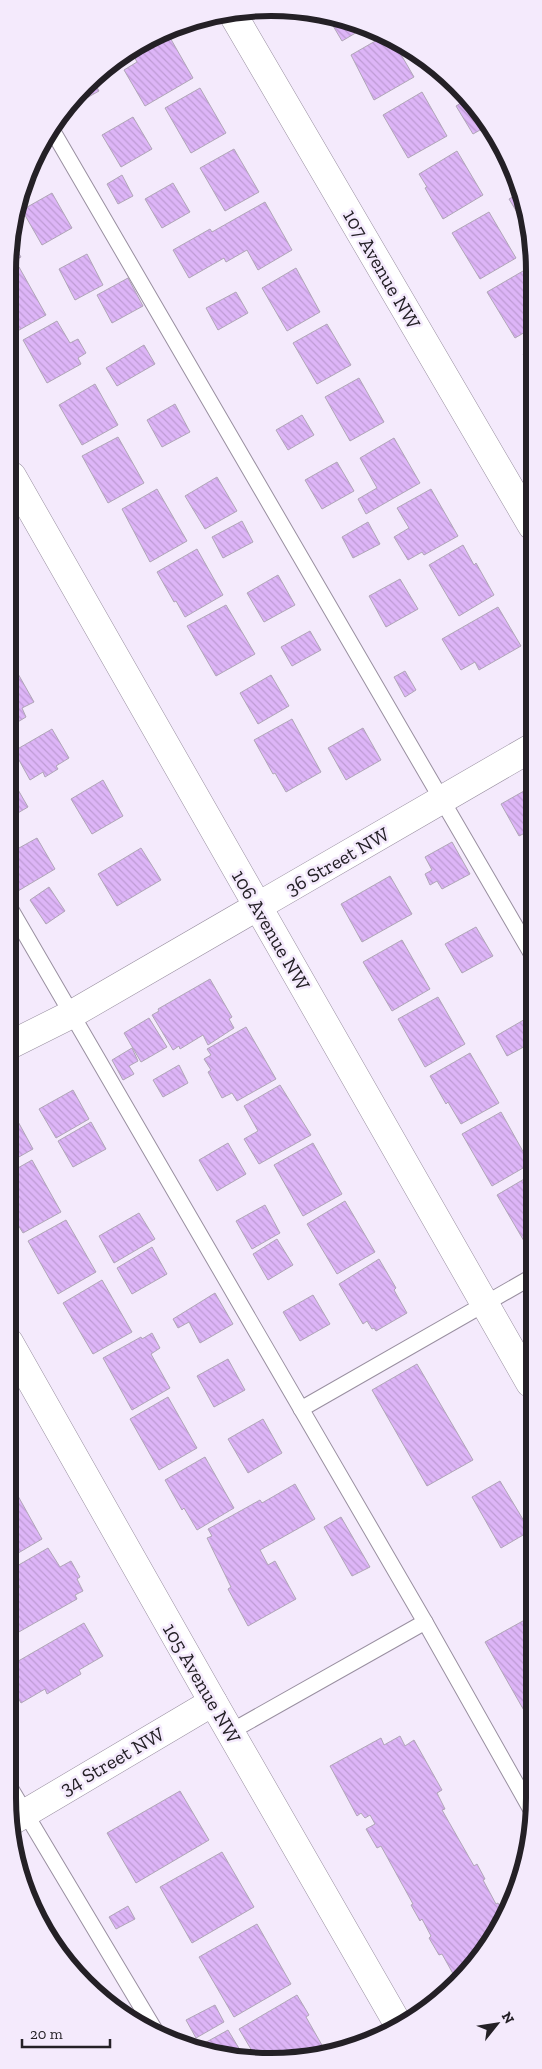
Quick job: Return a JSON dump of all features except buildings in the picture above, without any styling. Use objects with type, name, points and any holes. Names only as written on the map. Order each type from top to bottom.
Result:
[{"type":"street","name":"107 Avenue NW","points":[[235,18],[526,516]]},
{"type":"street","name":"106 Avenue NW","points":[[16,483],[526,1376]]},
{"type":"street","name":"36 Street NW","points":[[16,1042],[72,1014],[526,751]]},
{"type":"street","name":"105 Avenue NW","points":[[16,1354],[396,2020]]},
{"type":"street","name":"34 Street NW","points":[[18,1817],[213,1702]]},
{"type":"lane","points":[[55,135],[526,944]]},
{"type":"lane","points":[[16,918],[425,1622],[526,1801]]},
{"type":"lane","points":[[301,1409],[526,1280]]},
{"type":"lane","points":[[230,1732],[425,1622]]},
{"type":"lane","points":[[18,1817],[149,2022]]}]
